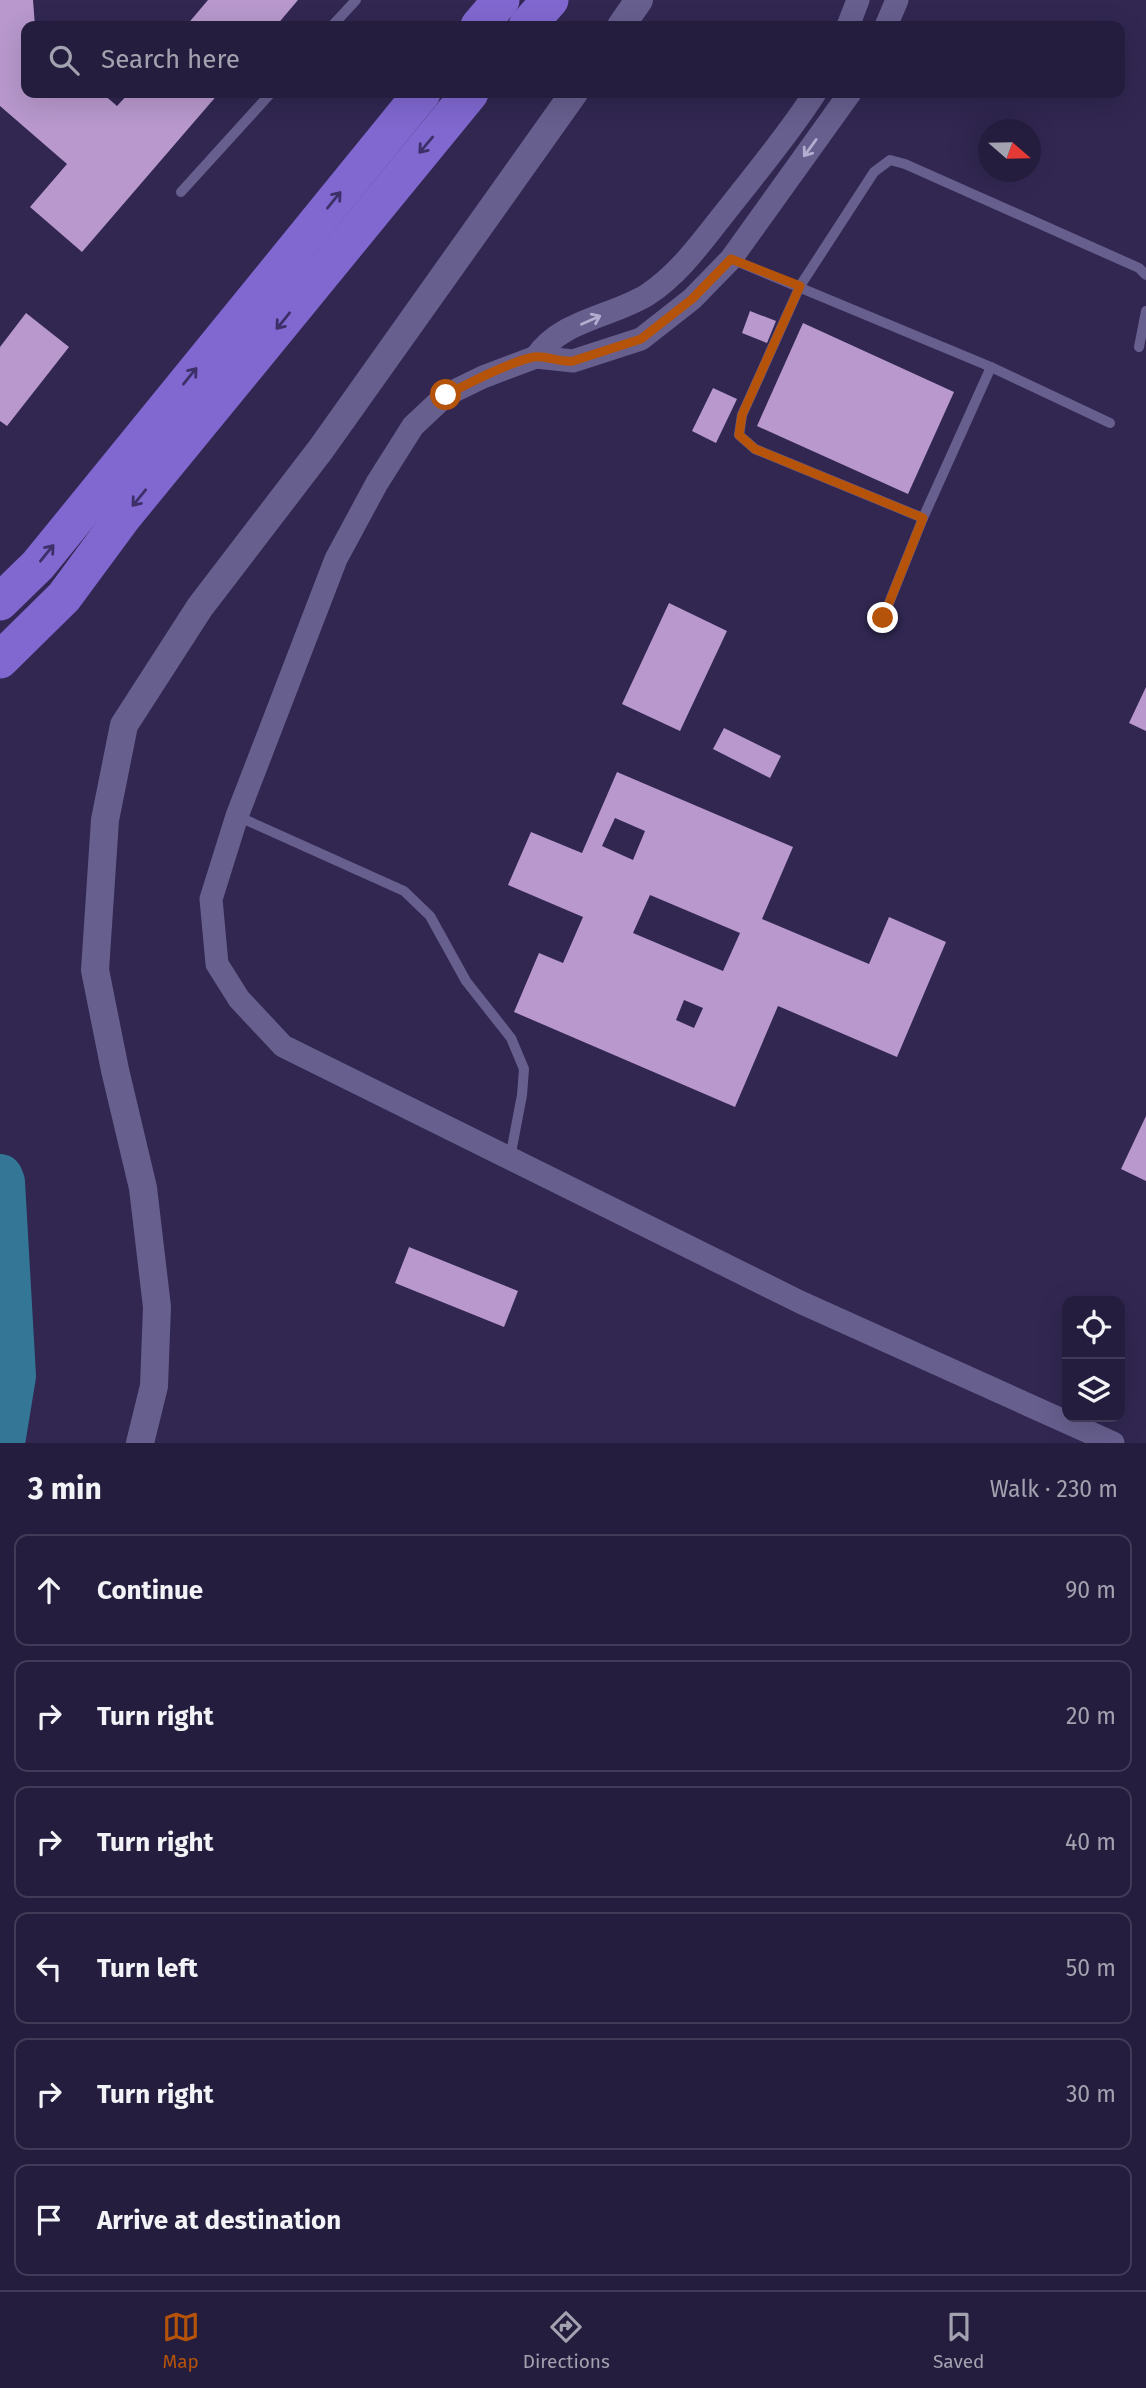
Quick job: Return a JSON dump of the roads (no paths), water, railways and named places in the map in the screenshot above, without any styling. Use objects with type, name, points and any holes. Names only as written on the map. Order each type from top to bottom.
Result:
[{"type":"highway","points":[[483,21],[501,0]]},
{"type":"highway","points":[[531,21],[550,0]]},
{"type":"highway","points":[[0,602],[38,565],[418,98]]},
{"type":"highway","points":[[0,660],[64,597],[123,517],[466,98]]},
{"type":"street","points":[[624,21],[639,0]]},
{"type":"street","points":[[850,21],[858,0]]},
{"type":"street","points":[[889,21],[897,0]]},
{"type":"street","points":[[140,1443],[154,1386],[157,1307],[143,1188],[95,970],[105,820],[124,725],[200,607],[321,449],[570,98]]},
{"type":"street","points":[[536,357],[542,347],[557,335],[646,295],[681,268],[794,125],[812,98]]},
{"type":"street","points":[[846,98],[731,259],[692,299],[641,339],[573,361],[536,357],[482,377],[446,395],[413,426],[377,483],[336,559],[237,816],[211,899],[217,964],[239,999],[283,1046],[800,1302],[1113,1443]]},
{"type":"lane","points":[[337,21],[356,0]]},
{"type":"lane","points":[[181,192],[266,98]]},
{"type":"lane","points":[[923,518],[755,449],[739,435],[742,415],[800,286],[874,172],[890,160],[905,164],[1139,268],[1146,275]]},
{"type":"lane","points":[[731,259],[991,366],[1110,423]]},
{"type":"lane","points":[[1139,347],[1146,311]]},
{"type":"lane","points":[[883,618],[923,518],[991,366]]},
{"type":"lane","points":[[237,816],[404,891],[430,916],[466,981],[511,1038],[524,1069],[510,1158]]},
{"type":"waterway","points":[[0,1177],[13,1376],[2,1443]]}]
